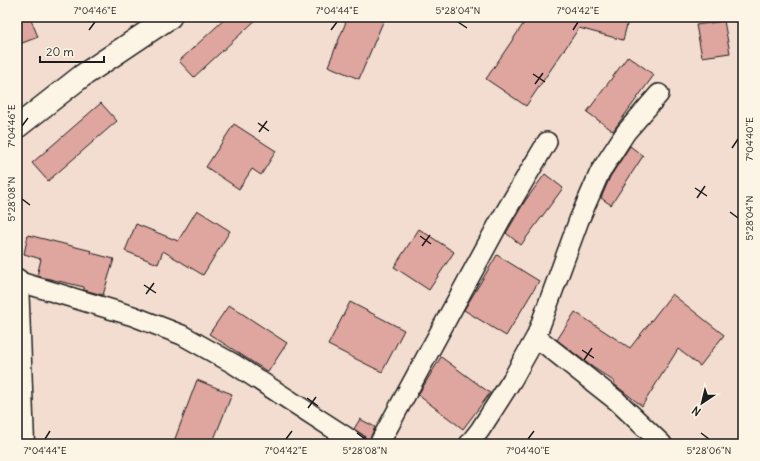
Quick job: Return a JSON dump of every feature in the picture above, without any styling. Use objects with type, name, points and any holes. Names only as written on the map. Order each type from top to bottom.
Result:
[{"type":"main road","points":[[17,127],[82,76],[170,17]]},
{"type":"main road","points":[[17,280],[23,444]]},
{"type":"street","points":[[469,444],[480,430],[512,380],[536,337],[578,220],[600,172],[626,132],[659,94]]},
{"type":"street","points":[[379,444],[500,221],[547,142]]},
{"type":"street","points":[[17,280],[133,316],[182,335],[234,364],[357,444]]},
{"type":"street","points":[[536,337],[617,401],[662,444]]},
{"type":"building","points":[[17,17],[30,17],[38,37],[17,45]]},
{"type":"building","points":[[227,17],[259,17],[194,77],[179,61]]},
{"type":"building","points":[[348,17],[385,17],[359,79],[328,66]]},
{"type":"building","points":[[528,17],[629,17],[623,40],[579,28],[526,106],[486,79]]},
{"type":"building","points":[[724,21],[730,53],[702,57],[696,25]]},
{"type":"building","points":[[628,56],[654,75],[613,131],[587,112]]},
{"type":"building","points":[[101,103],[117,121],[48,181],[32,163]]},
{"type":"building","points":[[234,124],[276,151],[261,175],[252,169],[239,189],[206,167]]},
{"type":"building","points":[[630,146],[643,156],[611,205],[601,198],[610,177]]},
{"type":"building","points":[[545,174],[563,188],[521,245],[506,233],[525,201]]},
{"type":"building","points":[[197,210],[230,231],[203,275],[163,251],[158,264],[125,251],[136,224],[178,241]]},
{"type":"building","points":[[419,229],[454,252],[429,290],[394,267]]},
{"type":"building","points":[[28,235],[92,251],[91,253],[114,259],[103,295],[84,290],[84,287],[37,276],[41,259],[24,254]]},
{"type":"building","points":[[497,255],[539,281],[506,336],[464,310]]},
{"type":"building","points":[[672,294],[724,335],[700,366],[678,349],[642,406],[614,384],[615,382],[557,340],[575,312],[630,348]]},
{"type":"building","points":[[350,302],[404,330],[382,372],[328,345]]},
{"type":"building","points":[[229,305],[287,343],[268,372],[209,334]]},
{"type":"building","points":[[441,357],[490,393],[463,429],[418,395]]},
{"type":"building","points":[[197,380],[232,394],[212,444],[173,444]]},
{"type":"building","points":[[360,419],[375,427],[368,443],[363,435],[354,429]]}]
